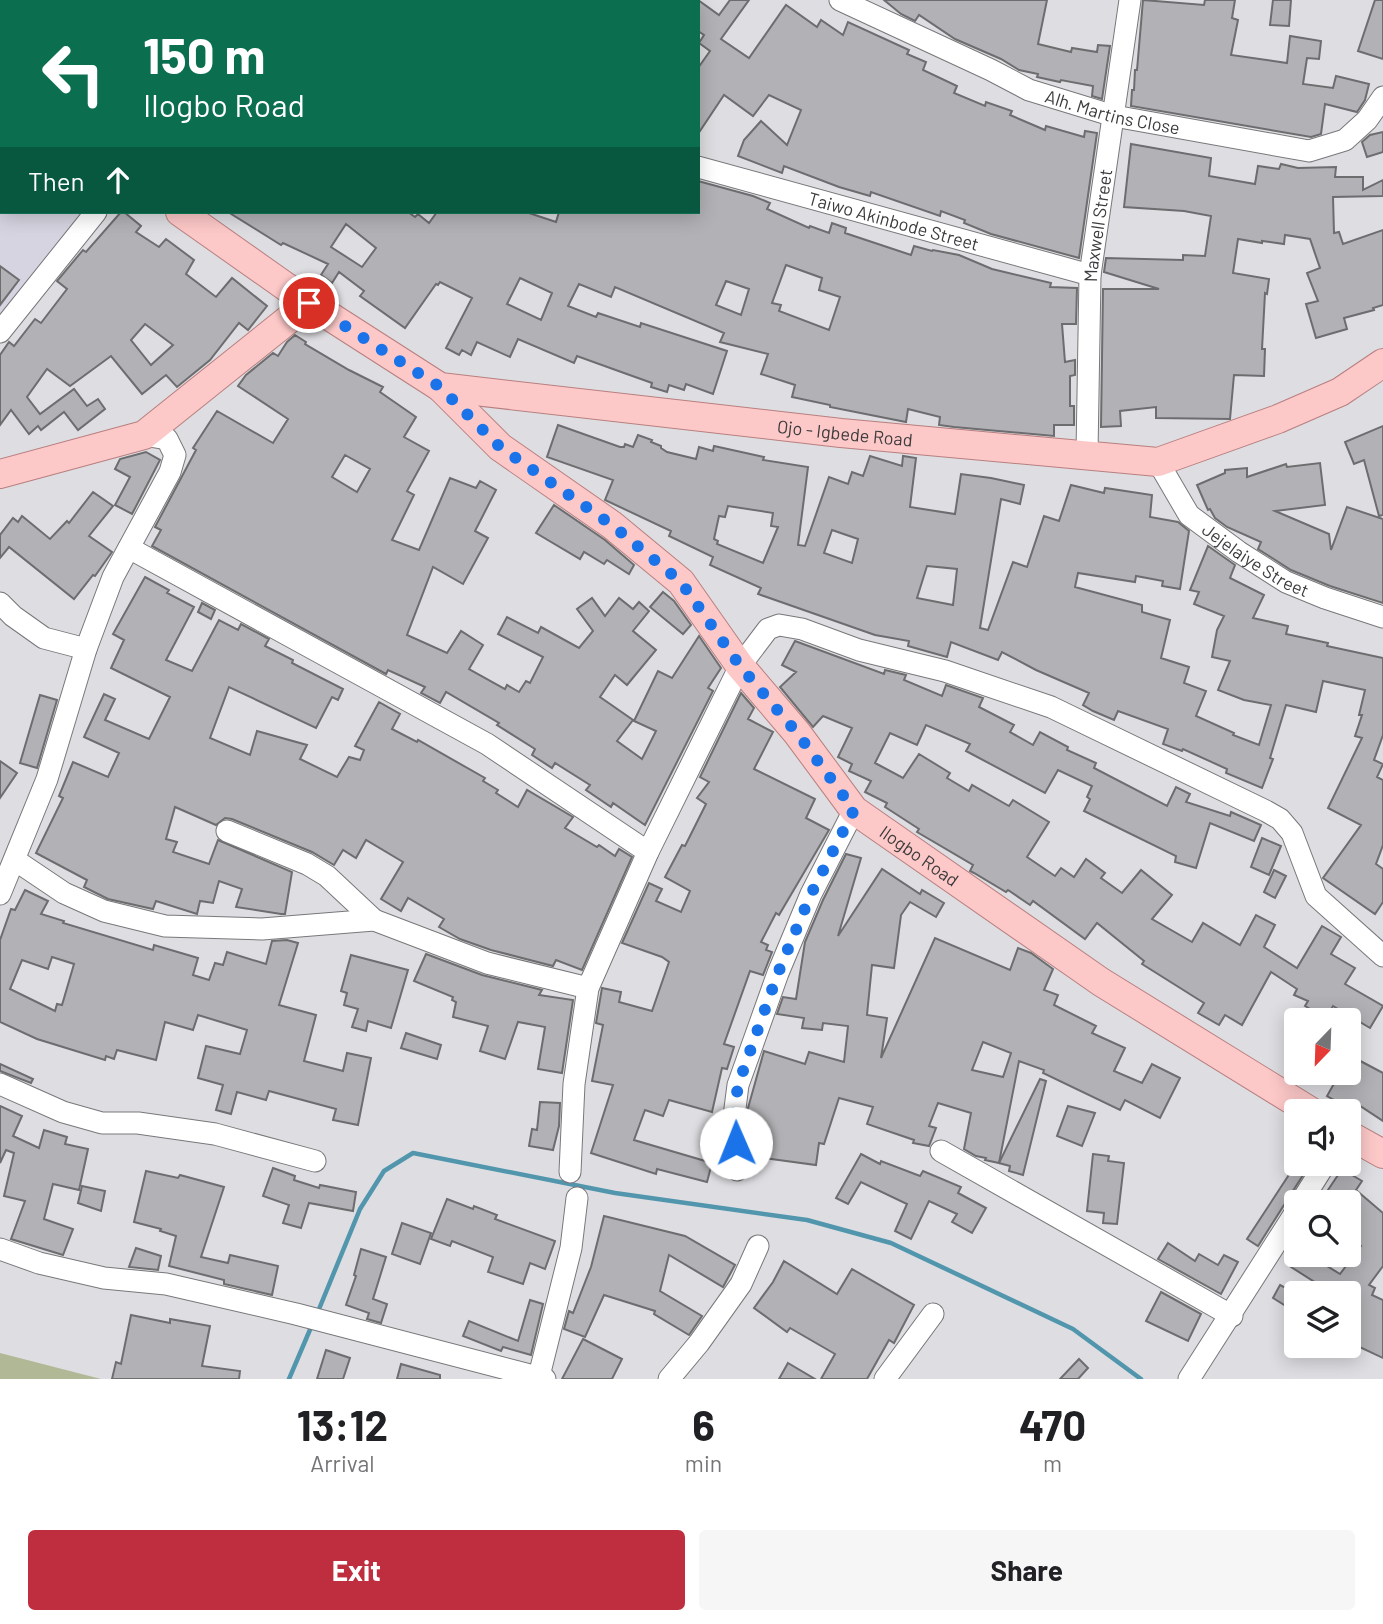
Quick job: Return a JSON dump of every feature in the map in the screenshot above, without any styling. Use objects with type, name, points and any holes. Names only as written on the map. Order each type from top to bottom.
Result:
[{"type":"main road","name":"Ojo - Igbede Road","points":[[183,214],[309,303],[440,387],[841,433],[1087,453],[1158,462],[1278,419],[1340,392],[1383,363]]},
{"type":"main road","points":[[0,474],[144,435],[309,303]]},
{"type":"main road","name":"Ilogbo Road","points":[[440,387],[500,447],[612,525],[681,582],[740,666],[797,733],[854,810],[1101,982],[1291,1099]]},
{"type":"main road","points":[[1361,1142],[1383,1154]]},
{"type":"street","name":"Alh. Martins Close","points":[[840,0],[1029,90],[1114,116],[1309,151],[1345,140],[1367,120],[1383,97]]},
{"type":"street","name":"Maxwell Street","points":[[1087,453],[1090,275],[1130,0]]},
{"type":"street","name":"Taiwo Akinbode Street","points":[[700,168],[1090,275]]},
{"type":"street","points":[[0,332],[94,214]]},
{"type":"street","points":[[144,435],[167,439],[175,455],[170,472],[113,578],[86,649],[47,779],[6,875],[64,893],[104,911],[165,926],[262,929],[374,920]]},
{"type":"street","name":"Jejelaiye Street","points":[[1158,462],[1189,515],[1239,552],[1286,582],[1383,617]]},
{"type":"street","points":[[129,548],[487,744],[648,852]]},
{"type":"street","points":[[0,603],[44,638],[86,649]]},
{"type":"street","points":[[570,1172],[574,1084],[588,988],[648,852],[740,666],[768,629],[779,625],[802,629],[859,650],[945,671],[1051,706],[1280,819],[1293,833],[1316,896],[1383,956]]},
{"type":"street","points":[[737,1170],[734,1116],[738,1085],[778,973],[806,905],[854,810]]},
{"type":"street","points":[[227,831],[307,864],[327,877],[374,920],[487,963],[588,988]]},
{"type":"street","points":[[0,1084],[63,1112],[102,1123],[138,1123],[215,1134],[315,1161]]},
{"type":"street","points":[[941,1151],[1232,1315]]},
{"type":"street","points":[[0,1249],[39,1263],[104,1278],[166,1284],[296,1314],[542,1377],[571,1248],[577,1198]]},
{"type":"street","points":[[1189,1379],[1284,1231]]},
{"type":"street","points":[[669,1379],[699,1343],[741,1284],[758,1246]]},
{"type":"street","points":[[885,1379],[933,1314]]},
{"type":"shaded area","points":[[0,214],[80,214],[0,320]]},
{"type":"green space","points":[[0,1353],[101,1379],[0,1379]]},
{"type":"building","points":[[730,0],[749,0],[721,39],[749,58],[786,5],[817,27],[821,20],[843,35],[848,22],[909,50],[907,54],[926,62],[923,70],[957,86],[954,93],[985,106],[986,102],[1012,111],[1010,115],[1045,130],[1046,126],[1084,137],[1085,131],[1097,133],[1079,258],[991,234],[941,211],[940,216],[871,192],[870,196],[839,187],[784,166],[782,173],[738,156],[744,140],[761,121],[787,145],[801,110],[769,95],[753,116],[724,95],[700,131],[700,65],[710,51],[700,44],[704,35],[700,32],[700,1],[719,15]]},
{"type":"building","points":[[884,0],[1047,0],[1038,44],[1071,52],[1072,48],[1097,52],[1098,45],[1110,46],[1102,99],[1092,96],[1093,86],[1061,80],[1060,82],[1019,70],[955,39],[919,15],[915,21],[901,14]]},
{"type":"building","points":[[1143,0],[1204,5],[1205,0],[1235,0],[1232,18],[1238,20],[1231,55],[1287,63],[1290,36],[1321,41],[1319,59],[1307,58],[1303,84],[1333,88],[1336,76],[1369,84],[1365,100],[1357,112],[1325,104],[1321,134],[1311,137],[1131,106]]},
{"type":"building","points":[[1273,0],[1291,0],[1289,26],[1270,25]]},
{"type":"building","points":[[1375,0],[1383,0],[1383,59],[1358,51]]},
{"type":"building","points":[[1383,132],[1383,152],[1367,157],[1362,142],[1370,135]]},
{"type":"building","points":[[1131,144],[1211,158],[1209,176],[1255,184],[1258,166],[1279,169],[1281,164],[1298,168],[1336,167],[1335,177],[1363,177],[1363,190],[1383,180],[1383,196],[1333,197],[1334,233],[1339,232],[1343,244],[1383,230],[1383,305],[1344,318],[1347,329],[1316,338],[1306,304],[1318,301],[1307,273],[1320,268],[1310,239],[1285,235],[1284,244],[1238,239],[1233,273],[1269,279],[1267,294],[1265,293],[1262,349],[1265,349],[1264,376],[1234,375],[1230,419],[1156,418],[1156,407],[1120,411],[1121,426],[1101,427],[1103,289],[1159,289],[1104,272],[1106,258],[1183,260],[1183,255],[1205,256],[1211,216],[1184,211],[1124,207]]},
{"type":"building","points":[[700,182],[770,203],[767,209],[809,228],[810,226],[829,233],[832,223],[846,228],[845,233],[911,255],[914,246],[959,255],[992,269],[1051,283],[1050,287],[1077,288],[1076,324],[1062,324],[1065,362],[1075,360],[1075,375],[1070,376],[1070,406],[1074,406],[1074,425],[1054,425],[1054,436],[954,427],[939,425],[940,417],[908,409],[906,422],[792,397],[795,385],[761,374],[768,354],[720,342],[724,333],[615,287],[611,297],[579,284],[568,306],[596,317],[598,313],[640,327],[641,323],[727,351],[713,394],[686,384],[684,390],[669,385],[667,392],[651,387],[652,383],[577,356],[574,363],[518,339],[510,357],[477,342],[471,355],[462,350],[459,355],[446,348],[472,298],[440,282],[405,328],[360,296],[364,291],[339,272],[332,283],[321,275],[328,264],[283,243],[281,245],[231,214],[411,214],[415,217],[418,214],[429,223],[436,214],[532,214],[556,222],[558,214],[700,214]],"holes":[[[346,224],[376,248],[362,267],[331,247]],[[786,265],[822,278],[819,290],[840,297],[829,330],[779,311],[781,305],[772,303]],[[520,278],[552,293],[541,320],[507,304]],[[726,281],[749,289],[741,315],[716,305]]]},
{"type":"building","points":[[119,214],[126,214],[141,226],[136,232],[159,247],[166,239],[194,260],[186,274],[216,297],[232,278],[267,306],[248,330],[239,323],[210,360],[177,387],[166,375],[142,394],[111,356],[70,386],[47,369],[27,397],[40,414],[74,389],[87,406],[98,399],[105,409],[78,430],[64,412],[41,430],[38,426],[29,434],[11,410],[0,425],[0,355],[9,342],[14,346],[35,319],[41,323],[67,289],[57,281],[83,250],[86,252]],"holes":[[[145,324],[173,345],[151,365],[131,340]]]},
{"type":"building","points":[[0,266],[19,280],[0,305]]},
{"type":"building","points":[[295,335],[306,342],[305,344],[349,370],[383,387],[380,392],[416,417],[404,437],[429,451],[407,491],[414,495],[392,540],[419,550],[450,478],[476,488],[480,481],[496,490],[475,531],[488,538],[463,584],[433,567],[407,635],[447,653],[461,631],[483,645],[469,669],[505,689],[507,685],[519,692],[526,681],[530,683],[543,657],[498,634],[507,617],[538,633],[541,627],[579,648],[593,631],[577,609],[592,598],[605,616],[619,598],[633,609],[639,602],[649,611],[633,631],[656,650],[627,685],[615,675],[600,697],[633,720],[617,741],[642,759],[656,731],[634,721],[658,671],[672,678],[699,636],[721,668],[708,688],[713,691],[645,825],[613,803],[611,807],[586,790],[590,785],[555,763],[552,768],[532,755],[535,749],[497,725],[499,723],[446,692],[440,703],[421,693],[425,687],[388,670],[386,674],[152,546],[161,530],[155,527],[196,450],[193,448],[217,411],[273,443],[288,419],[238,386],[246,375],[273,353],[278,356]],"holes":[[[345,455],[370,469],[357,492],[332,477]]]},
{"type":"building","points":[[558,425],[620,447],[625,444],[633,447],[638,435],[652,440],[651,442],[667,452],[696,459],[699,447],[713,451],[714,446],[764,457],[763,460],[808,467],[798,545],[805,546],[829,477],[848,484],[852,472],[863,476],[870,456],[902,466],[903,456],[916,458],[910,507],[955,514],[961,474],[1024,485],[1020,504],[1001,499],[980,628],[988,630],[1013,562],[1027,567],[1044,516],[1059,521],[1071,485],[1104,493],[1105,488],[1152,495],[1150,517],[1178,522],[1189,531],[1180,589],[1162,586],[1163,581],[1136,576],[1135,582],[1078,573],[1075,587],[1142,605],[1142,612],[1170,620],[1161,658],[1189,667],[1184,683],[1206,691],[1196,716],[1259,745],[1271,705],[1244,700],[1218,690],[1230,661],[1212,657],[1217,630],[1224,616],[1194,604],[1199,592],[1190,590],[1208,546],[1235,565],[1230,578],[1264,595],[1253,618],[1288,626],[1286,634],[1383,658],[1383,735],[1374,760],[1383,764],[1377,777],[1383,780],[1383,845],[1376,864],[1383,869],[1383,902],[1375,914],[1323,878],[1361,825],[1328,808],[1362,738],[1355,736],[1362,715],[1359,715],[1365,690],[1323,681],[1316,712],[1286,705],[1270,758],[1273,759],[1262,788],[1226,773],[1227,769],[1183,749],[1182,751],[1163,744],[1168,729],[1118,711],[1114,720],[1093,711],[1083,705],[1089,693],[1002,652],[998,660],[951,642],[947,657],[908,646],[909,641],[875,635],[758,594],[761,588],[710,565],[713,557],[669,536],[671,531],[605,500],[613,480],[547,457]],"holes":[[[728,506],[773,513],[771,526],[778,527],[763,563],[717,544],[718,541],[714,539],[719,516],[725,517]],[[832,530],[858,539],[852,563],[824,553]],[[927,566],[957,569],[953,605],[917,598]]]},
{"type":"building","points":[[1383,426],[1383,515],[1379,516],[1364,460],[1354,464],[1345,442]]},
{"type":"building","points":[[146,452],[160,460],[132,514],[115,505],[130,477],[115,469],[120,459]]},
{"type":"building","points":[[1320,463],[1325,505],[1275,511],[1329,534],[1331,550],[1347,507],[1383,519],[1383,603],[1291,570],[1258,549],[1261,542],[1227,527],[1215,518],[1210,509],[1208,510],[1197,485],[1225,473],[1225,470],[1247,468],[1247,477],[1286,464],[1287,467]]},
{"type":"building","points":[[93,492],[113,506],[89,536],[112,552],[74,599],[9,547],[0,558],[0,535],[13,518],[18,522],[22,516],[50,539],[67,521],[69,523]]},
{"type":"building","points":[[554,505],[605,540],[634,565],[629,574],[607,560],[604,564],[584,552],[580,559],[536,533]]},
{"type":"building","points":[[145,577],[169,590],[167,593],[194,607],[166,660],[192,671],[219,620],[238,630],[241,624],[269,639],[265,646],[343,689],[338,700],[332,697],[316,728],[229,687],[210,738],[250,755],[257,731],[307,745],[300,759],[337,777],[349,757],[360,760],[364,750],[355,746],[379,702],[400,714],[392,729],[417,742],[418,740],[485,778],[483,781],[498,790],[496,793],[518,807],[527,790],[573,817],[565,828],[615,856],[619,849],[632,857],[582,970],[556,960],[553,966],[491,950],[460,939],[439,927],[444,919],[408,898],[401,911],[381,899],[403,862],[366,840],[356,858],[343,850],[334,865],[312,852],[232,819],[225,818],[216,825],[175,807],[166,839],[177,842],[173,852],[209,864],[218,840],[292,872],[285,914],[236,907],[242,889],[219,881],[213,903],[200,901],[197,914],[156,901],[153,909],[108,899],[84,887],[87,880],[36,853],[63,798],[59,796],[73,762],[108,777],[119,753],[84,737],[104,694],[115,699],[105,720],[149,739],[170,697],[111,668],[124,640],[113,634]]},
{"type":"building","points":[[663,592],[674,601],[691,625],[683,634],[650,607]]},
{"type":"building","points":[[202,603],[215,610],[211,619],[198,612]]},
{"type":"building","points":[[795,641],[884,674],[885,670],[906,675],[904,680],[942,696],[946,685],[983,698],[979,707],[1014,725],[1010,732],[1033,745],[1040,732],[1068,747],[1067,750],[1096,763],[1094,768],[1167,806],[1176,787],[1190,794],[1186,802],[1230,816],[1231,812],[1261,825],[1254,841],[1210,823],[1196,868],[1175,862],[1176,856],[1084,811],[1092,786],[1058,770],[1045,793],[966,751],[970,744],[926,725],[917,745],[890,733],[875,763],[903,778],[919,754],[950,773],[947,778],[969,791],[972,785],[1009,806],[1013,800],[1049,822],[1027,857],[1055,876],[1061,868],[1074,877],[1086,859],[1105,873],[1101,878],[1122,893],[1141,870],[1172,895],[1152,919],[1192,942],[1203,923],[1240,945],[1256,915],[1275,925],[1264,947],[1297,968],[1322,926],[1341,937],[1331,954],[1355,968],[1345,984],[1383,1006],[1370,1028],[1362,1023],[1362,1008],[1308,1008],[1305,1006],[1308,1001],[1294,995],[1297,989],[1271,972],[1242,1025],[1225,1015],[1219,1025],[1198,1013],[1204,1003],[1142,964],[1144,961],[1097,923],[1085,939],[1033,901],[1030,905],[1008,890],[1006,892],[970,871],[973,865],[917,832],[919,829],[885,807],[887,803],[865,792],[871,781],[849,771],[852,764],[838,757],[852,728],[823,716],[813,727],[780,687],[796,672],[782,665]]},
{"type":"building","points":[[741,693],[754,708],[748,719],[773,732],[754,769],[815,799],[806,818],[829,830],[779,915],[776,913],[761,942],[768,945],[766,950],[772,952],[763,975],[750,971],[724,1044],[734,1047],[727,1069],[722,1068],[712,1112],[669,1100],[663,1116],[645,1110],[634,1140],[712,1163],[707,1182],[657,1169],[656,1174],[591,1153],[613,1085],[592,1081],[603,1025],[596,1023],[602,988],[621,992],[619,1002],[652,1011],[669,962],[622,943],[649,883],[662,889],[656,901],[681,912],[690,891],[665,877],[682,845],[685,846],[706,804],[697,798],[709,782],[700,777]]},
{"type":"building","points":[[40,695],[57,700],[37,768],[20,763]]},
{"type":"building","points":[[0,761],[17,773],[0,798]]},
{"type":"building","points":[[1262,838],[1281,846],[1269,875],[1251,867]]},
{"type":"building","points":[[846,854],[861,858],[838,936],[882,869],[920,894],[922,890],[944,903],[936,917],[910,902],[901,915],[894,968],[872,965],[867,1015],[887,1018],[881,1058],[935,938],[1010,970],[1018,948],[1031,953],[1053,969],[1044,990],[1058,995],[1054,1005],[1096,1026],[1092,1033],[1125,1048],[1114,1071],[1142,1083],[1152,1064],[1180,1078],[1160,1118],[1125,1100],[1120,1110],[1043,1073],[1044,1070],[1019,1061],[999,1163],[985,1160],[986,1158],[964,1149],[971,1113],[938,1103],[929,1126],[936,1128],[929,1146],[913,1143],[914,1140],[867,1124],[873,1107],[839,1098],[824,1144],[819,1143],[816,1165],[757,1157],[757,1162],[750,1161],[748,1108],[764,1051],[805,1064],[809,1052],[844,1062],[848,1026],[823,1023],[822,1030],[802,1028],[804,1018],[777,1014],[783,997],[796,999],[805,942]],"holes":[[[983,1042],[1011,1053],[1003,1077],[972,1070]]]},
{"type":"building","points":[[1274,870],[1286,876],[1275,898],[1264,892]]},
{"type":"building","points":[[25,890],[48,901],[41,914],[64,921],[63,923],[153,950],[154,945],[198,958],[193,975],[209,980],[215,963],[223,965],[227,952],[266,964],[272,941],[287,940],[298,943],[279,1005],[316,1015],[304,1061],[343,1071],[347,1053],[371,1058],[358,1125],[333,1120],[336,1109],[269,1091],[266,1100],[237,1092],[231,1114],[216,1110],[223,1085],[198,1078],[206,1046],[240,1054],[247,1030],[198,1015],[193,1030],[165,1022],[156,1060],[117,1050],[114,1059],[106,1056],[105,1060],[37,1039],[0,1022],[0,940],[11,909],[15,910]],"holes":[[[52,957],[74,964],[62,1005],[57,1004],[55,1011],[10,989],[22,960],[48,969]]]},
{"type":"building","points":[[426,954],[482,975],[542,990],[539,995],[573,1000],[562,1073],[538,1069],[545,1027],[518,1022],[505,1059],[480,1051],[488,1026],[453,1017],[456,1002],[452,1000],[453,997],[414,981]]},
{"type":"building","points":[[351,955],[408,970],[391,1028],[368,1021],[366,1031],[352,1027],[358,1009],[344,1005],[347,993],[341,991]]},
{"type":"building","points":[[406,1033],[441,1045],[437,1059],[401,1048]]},
{"type":"building","points":[[1362,1062],[1383,1073],[1383,1121],[1361,1107],[1361,1099],[1332,1099],[1327,1096],[1333,1085],[1362,1085]]},
{"type":"building","points":[[0,1064],[33,1079],[31,1083],[0,1071]]},
{"type":"building","points":[[1040,1079],[1046,1081],[1023,1175],[1009,1171],[1010,1166],[999,1163]]},
{"type":"building","points":[[540,1102],[560,1103],[559,1126],[553,1150],[529,1146],[532,1129],[537,1130]]},
{"type":"building","points":[[0,1106],[22,1116],[13,1136],[39,1148],[44,1130],[67,1137],[65,1144],[88,1149],[79,1190],[53,1184],[44,1219],[73,1229],[63,1255],[11,1239],[25,1201],[4,1196],[14,1153],[6,1150],[0,1163]]},
{"type":"building","points":[[1068,1106],[1095,1113],[1082,1146],[1057,1136]]},
{"type":"building","points":[[721,1123],[724,1164],[714,1165],[709,1124]]},
{"type":"building","points":[[861,1154],[880,1164],[881,1161],[920,1176],[923,1171],[961,1187],[958,1193],[986,1208],[972,1233],[952,1222],[957,1214],[929,1201],[911,1239],[895,1231],[907,1204],[861,1182],[848,1204],[836,1198]]},
{"type":"building","points":[[1093,1154],[1109,1156],[1108,1161],[1124,1163],[1117,1224],[1103,1223],[1104,1213],[1087,1211]]},
{"type":"building","points":[[273,1168],[295,1176],[294,1180],[319,1188],[320,1185],[356,1192],[353,1211],[309,1203],[301,1228],[283,1223],[289,1205],[263,1196]]},
{"type":"building","points":[[146,1171],[178,1178],[180,1175],[224,1187],[201,1257],[228,1263],[230,1255],[278,1266],[272,1295],[224,1284],[224,1280],[169,1266],[176,1236],[134,1222]]},
{"type":"building","points":[[1288,1176],[1302,1176],[1294,1190],[1284,1190],[1284,1205],[1258,1246],[1247,1239]]},
{"type":"building","points":[[1337,1176],[1354,1176],[1362,1181],[1356,1190],[1328,1190]]},
{"type":"building","points":[[82,1186],[105,1191],[101,1211],[78,1203]]},
{"type":"building","points":[[1361,1194],[1383,1213],[1383,1266],[1369,1285],[1375,1288],[1372,1295],[1383,1300],[1383,1358],[1361,1348],[1361,1281],[1313,1281],[1291,1267],[1329,1267],[1340,1274],[1345,1267],[1361,1267]]},
{"type":"building","points":[[447,1199],[473,1209],[474,1206],[497,1215],[495,1219],[555,1241],[545,1269],[530,1263],[523,1284],[488,1272],[493,1257],[452,1241],[450,1246],[431,1239]]},
{"type":"building","points":[[604,1216],[685,1236],[735,1265],[723,1287],[669,1255],[660,1291],[702,1316],[689,1335],[654,1314],[655,1311],[604,1295],[585,1337],[564,1329],[569,1311],[573,1313],[591,1267]]},
{"type":"building","points":[[402,1223],[431,1233],[420,1264],[392,1254]]},
{"type":"building","points":[[1168,1243],[1195,1261],[1199,1254],[1218,1265],[1224,1255],[1238,1262],[1221,1294],[1158,1259]]},
{"type":"building","points":[[136,1248],[161,1256],[158,1270],[129,1267]]},
{"type":"building","points":[[361,1249],[386,1257],[373,1299],[387,1304],[381,1323],[367,1319],[369,1313],[346,1305],[356,1276],[354,1275]]},
{"type":"building","points":[[784,1261],[837,1294],[852,1269],[914,1305],[894,1343],[889,1340],[867,1379],[821,1379],[835,1354],[790,1328],[787,1332],[754,1308]]},
{"type":"building","points":[[1280,1285],[1284,1287],[1284,1305],[1273,1298]]},
{"type":"building","points":[[1161,1292],[1201,1314],[1188,1341],[1146,1321]]},
{"type":"building","points":[[530,1300],[543,1304],[531,1355],[503,1347],[501,1351],[463,1336],[469,1321],[518,1341]]},
{"type":"building","points":[[131,1315],[170,1323],[170,1319],[210,1326],[202,1366],[240,1371],[239,1379],[112,1379],[116,1362],[121,1364]]},
{"type":"building","points":[[583,1339],[622,1359],[612,1379],[562,1379]]},
{"type":"building","points":[[326,1350],[350,1358],[343,1379],[317,1379]]},
{"type":"building","points":[[1079,1359],[1088,1368],[1078,1379],[1060,1379]]},
{"type":"building","points":[[788,1363],[815,1379],[779,1379]]},
{"type":"building","points":[[401,1364],[440,1375],[440,1379],[397,1379]]},
{"type":"waterway","points":[[317,1314],[360,1209],[384,1171],[413,1153],[615,1193],[807,1220],[891,1243],[1073,1329],[1141,1379]]},
{"type":"waterway","points":[[289,1379],[312,1325]]},
{"type":"route","points":[[309,303],[440,387],[500,447],[612,525],[681,582],[740,666],[797,733],[854,810],[811,894],[778,973],[738,1085],[734,1116],[736,1143]]}]
